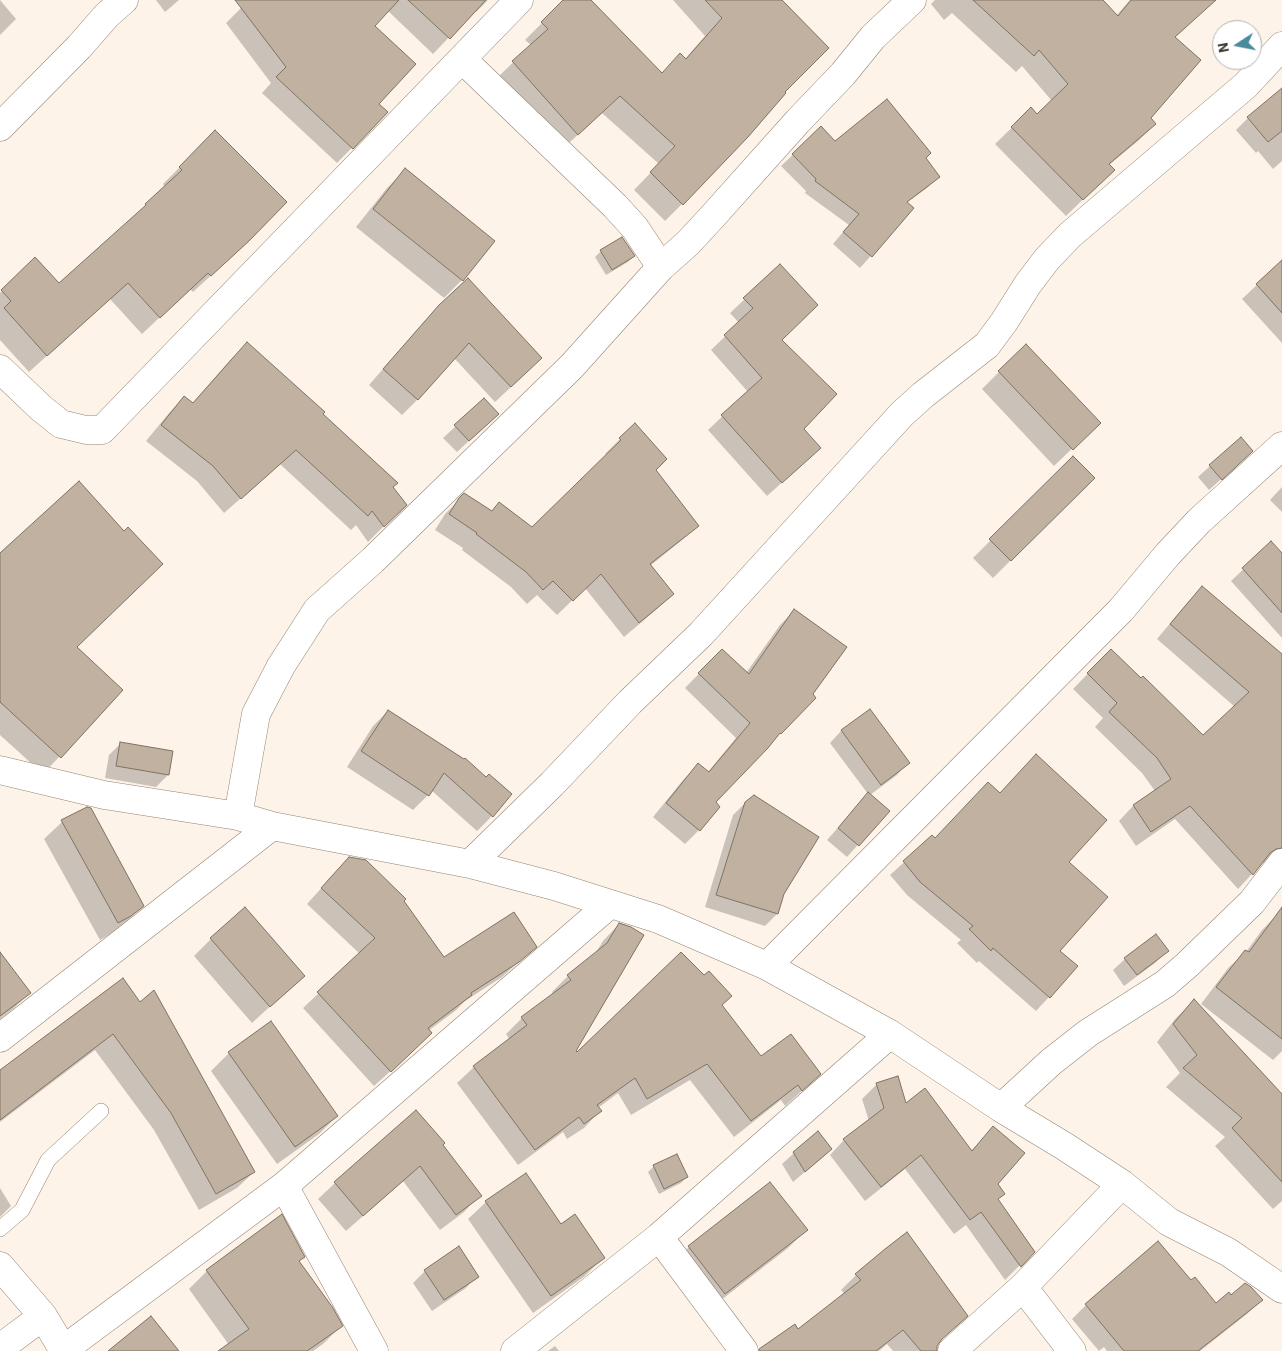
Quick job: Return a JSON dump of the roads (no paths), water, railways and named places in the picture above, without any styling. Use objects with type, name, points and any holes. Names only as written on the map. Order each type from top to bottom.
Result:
[{"type":"street","points":[[0,127],[79,47],[107,15],[124,0]]},
{"type":"street","points":[[0,368],[41,408],[61,424],[86,430],[102,430],[519,0]]},
{"type":"street","points":[[238,816],[256,714],[281,666],[317,610],[373,560],[572,366],[661,267],[694,237],[798,121],[843,74],[873,37],[912,0]]},
{"type":"street","points":[[470,864],[552,784],[630,702],[701,634],[902,414],[923,395],[987,345],[1028,284],[1070,235],[1246,84],[1282,46]]},
{"type":"street","points":[[462,59],[615,206],[635,228],[661,267]]},
{"type":"street","points":[[767,966],[1120,610],[1199,521],[1282,446]]},
{"type":"street","points":[[0,770],[104,795],[238,816],[272,826],[470,864],[554,886],[658,919],[767,966],[890,1034],[1001,1108],[1122,1184],[1169,1222],[1228,1252],[1280,1285]]},
{"type":"street","points":[[0,1038],[272,826]]},
{"type":"street","points":[[1001,1108],[1051,1062],[1088,1033],[1165,984],[1187,965],[1252,902],[1282,863]]},
{"type":"street","points":[[0,1266],[43,1316],[63,1350],[284,1186],[610,904]]},
{"type":"street","points":[[515,1351],[659,1237],[890,1034]]},
{"type":"street","points":[[952,1351],[1022,1288],[1122,1184]]},
{"type":"street","points":[[284,1186],[374,1351]]},
{"type":"street","points":[[659,1237],[744,1351]]},
{"type":"street","points":[[1022,1288],[1072,1351]]},
{"type":"street","points":[[0,1348],[43,1316]]},
{"type":"lane","points":[[0,1229],[22,1210],[48,1160],[101,1111]]}]
